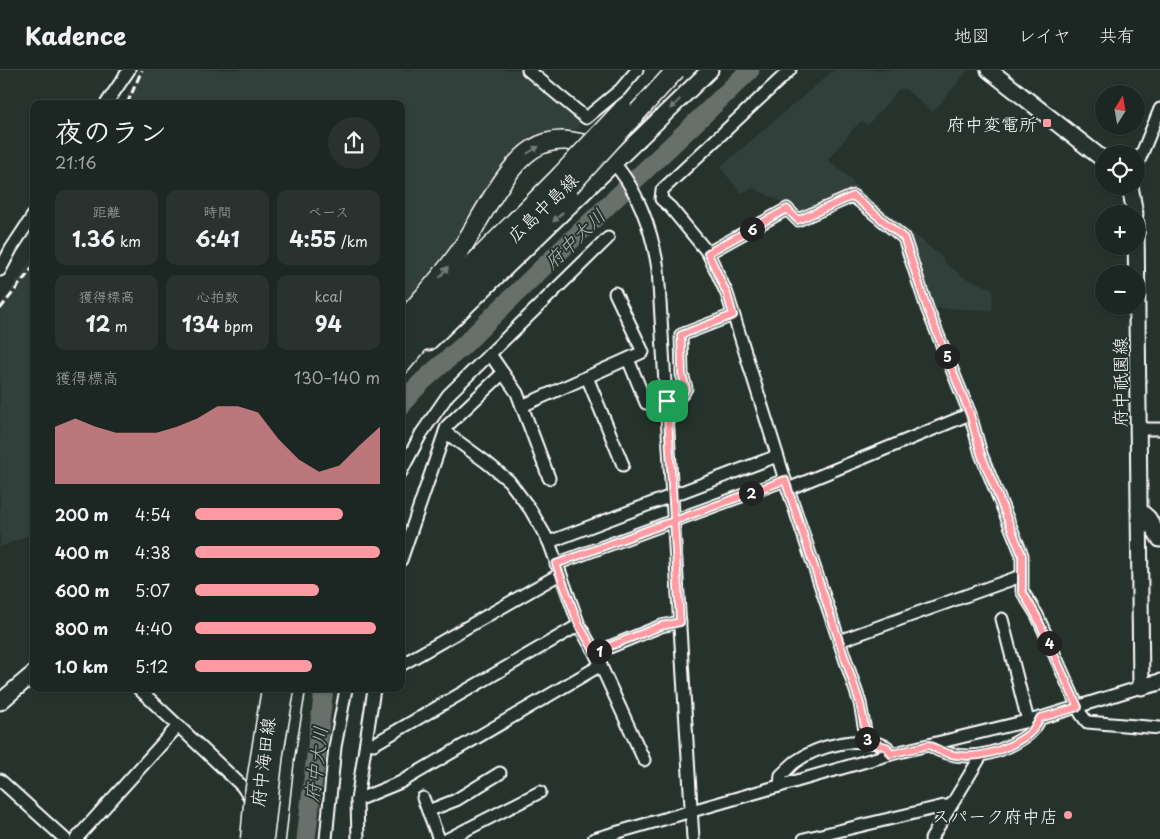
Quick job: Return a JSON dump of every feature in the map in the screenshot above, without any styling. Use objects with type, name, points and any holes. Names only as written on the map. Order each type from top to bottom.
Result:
[{"type":"highway","points":[[405,361],[451,306],[565,181],[661,70]]},
{"type":"highway","points":[[405,338],[434,304],[565,181],[676,70]]},
{"type":"highway","points":[[405,318],[458,254],[500,186],[522,158],[544,143],[556,140],[567,139],[599,148]]},
{"type":"highway","points":[[250,839],[262,692]]},
{"type":"highway","points":[[254,794],[271,692]]},
{"type":"highway","points":[[264,839],[284,692]]},
{"type":"highway","points":[[274,834],[296,692]]},
{"type":"main road","name":"広島中島線","points":[[405,342],[482,255],[599,148],[669,70]]},
{"type":"main road","points":[[989,70],[1095,153]]},
{"type":"main road","name":"広島中島線","points":[[405,367],[617,167],[706,71]]},
{"type":"main road","name":"府中祇園線","points":[[1136,255],[1141,687]]},
{"type":"main road","points":[[1139,510],[1148,518],[1160,539]]},
{"type":"main road","points":[[0,702],[30,676]]},
{"type":"main road","points":[[1141,687],[1160,682]]},
{"type":"main road","name":"府中海田線","points":[[274,834],[289,692]]},
{"type":"street","points":[[109,100],[129,70]]},
{"type":"street","points":[[528,70],[586,118],[620,90],[637,70]]},
{"type":"street","points":[[790,70],[662,190],[661,199],[670,207],[708,253],[727,294],[786,485],[860,703],[868,742]]},
{"type":"street","points":[[1145,146],[1160,109]]},
{"type":"street","points":[[599,148],[617,167],[641,209],[651,234],[658,269],[692,839]]},
{"type":"street","points":[[708,253],[787,209],[798,220],[853,196],[904,238],[927,308],[970,414],[981,454],[1022,555],[1022,591],[1036,615],[1078,707],[1086,722],[1160,728]]},
{"type":"street","points":[[0,270],[30,220]]},
{"type":"street","points":[[405,465],[422,434],[448,395],[608,238]]},
{"type":"street","points":[[522,406],[643,352],[615,293]]},
{"type":"street","points":[[628,359],[646,402],[676,400],[682,396],[686,388],[682,374],[681,335],[733,315]]},
{"type":"street","points":[[490,354],[517,393],[549,478]]},
{"type":"street","points":[[405,548],[447,426],[503,373]]},
{"type":"street","points":[[586,377],[622,465]]},
{"type":"street","points":[[405,663],[558,569],[674,521],[786,485],[970,414]]},
{"type":"street","points":[[1138,429],[1160,429]]},
{"type":"street","points":[[445,432],[509,481],[530,508],[549,542],[579,625],[595,652],[644,760]]},
{"type":"street","points":[[549,542],[777,456]]},
{"type":"street","points":[[839,641],[1021,576]]},
{"type":"street","points":[[1002,619],[1028,721]]},
{"type":"street","points":[[595,652],[661,626],[680,622]]},
{"type":"street","points":[[366,743],[374,744],[579,625]]},
{"type":"street","points":[[357,800],[401,782],[600,665]]},
{"type":"street","points":[[594,839],[891,754],[1040,718],[1141,687]]},
{"type":"street","points":[[142,692],[242,786],[274,834]]},
{"type":"street","points":[[326,839],[335,747],[345,692]]},
{"type":"street","points":[[358,839],[357,800],[374,692]]},
{"type":"street","points":[[929,745],[939,751],[963,756],[981,756],[994,753],[1028,736],[1036,728],[1040,718]]},
{"type":"street","points":[[76,839],[178,726]]},
{"type":"street","points":[[780,786],[781,776],[796,762],[818,750],[849,742],[868,742],[887,747],[891,754]]},
{"type":"street","points":[[931,839],[981,756]]},
{"type":"street","points":[[428,811],[456,800],[500,774]]},
{"type":"street","points":[[0,780],[65,839]]},
{"type":"street","points":[[448,839],[540,792]]},
{"type":"street","points":[[423,798],[438,839]]},
{"type":"street","points":[[804,839],[950,806]]},
{"type":"shaded area","points":[[138,70],[524,70],[578,116],[579,129],[552,132],[530,141],[512,157],[476,216],[405,308],[405,100],[126,100]]},
{"type":"shaded area","points":[[834,70],[968,70],[933,112],[905,89],[898,90],[868,125],[862,121],[854,128],[828,160],[852,180],[853,184],[943,258],[944,262],[963,277],[993,289],[992,310],[933,308],[909,237],[853,192],[803,214],[789,205],[753,188],[741,193],[720,167]]},
{"type":"shaded area","points":[[30,262],[30,535],[0,547],[0,303],[7,296]]},
{"type":"waterway","name":"府中大川","points":[[405,401],[422,382],[468,341],[750,70]]},
{"type":"waterway","name":"府中大川","points":[[306,839],[324,692]]},
{"type":"railway","points":[[129,100],[142,70]]},
{"type":"railway","points":[[0,309],[30,271]]},
{"type":"place","name":"府中変電所","points":[[1047,123]]},
{"type":"place","name":"スパーク府中店","points":[[1068,815]]},
{"type":"route","points":[[667,401],[674,521],[680,622],[661,626],[595,652],[579,625],[556,564],[664,524],[674,521],[785,480],[860,703],[868,742],[883,744],[891,754],[929,745],[939,751],[963,756],[981,756],[994,753],[1028,736],[1036,728],[1040,718],[1078,707],[1036,615],[1022,591],[1022,555],[981,454],[970,414],[927,308],[904,238],[853,196],[798,220],[787,209],[708,253],[727,294],[733,315],[681,335],[682,374],[686,388],[682,396],[676,400],[667,401]]}]
